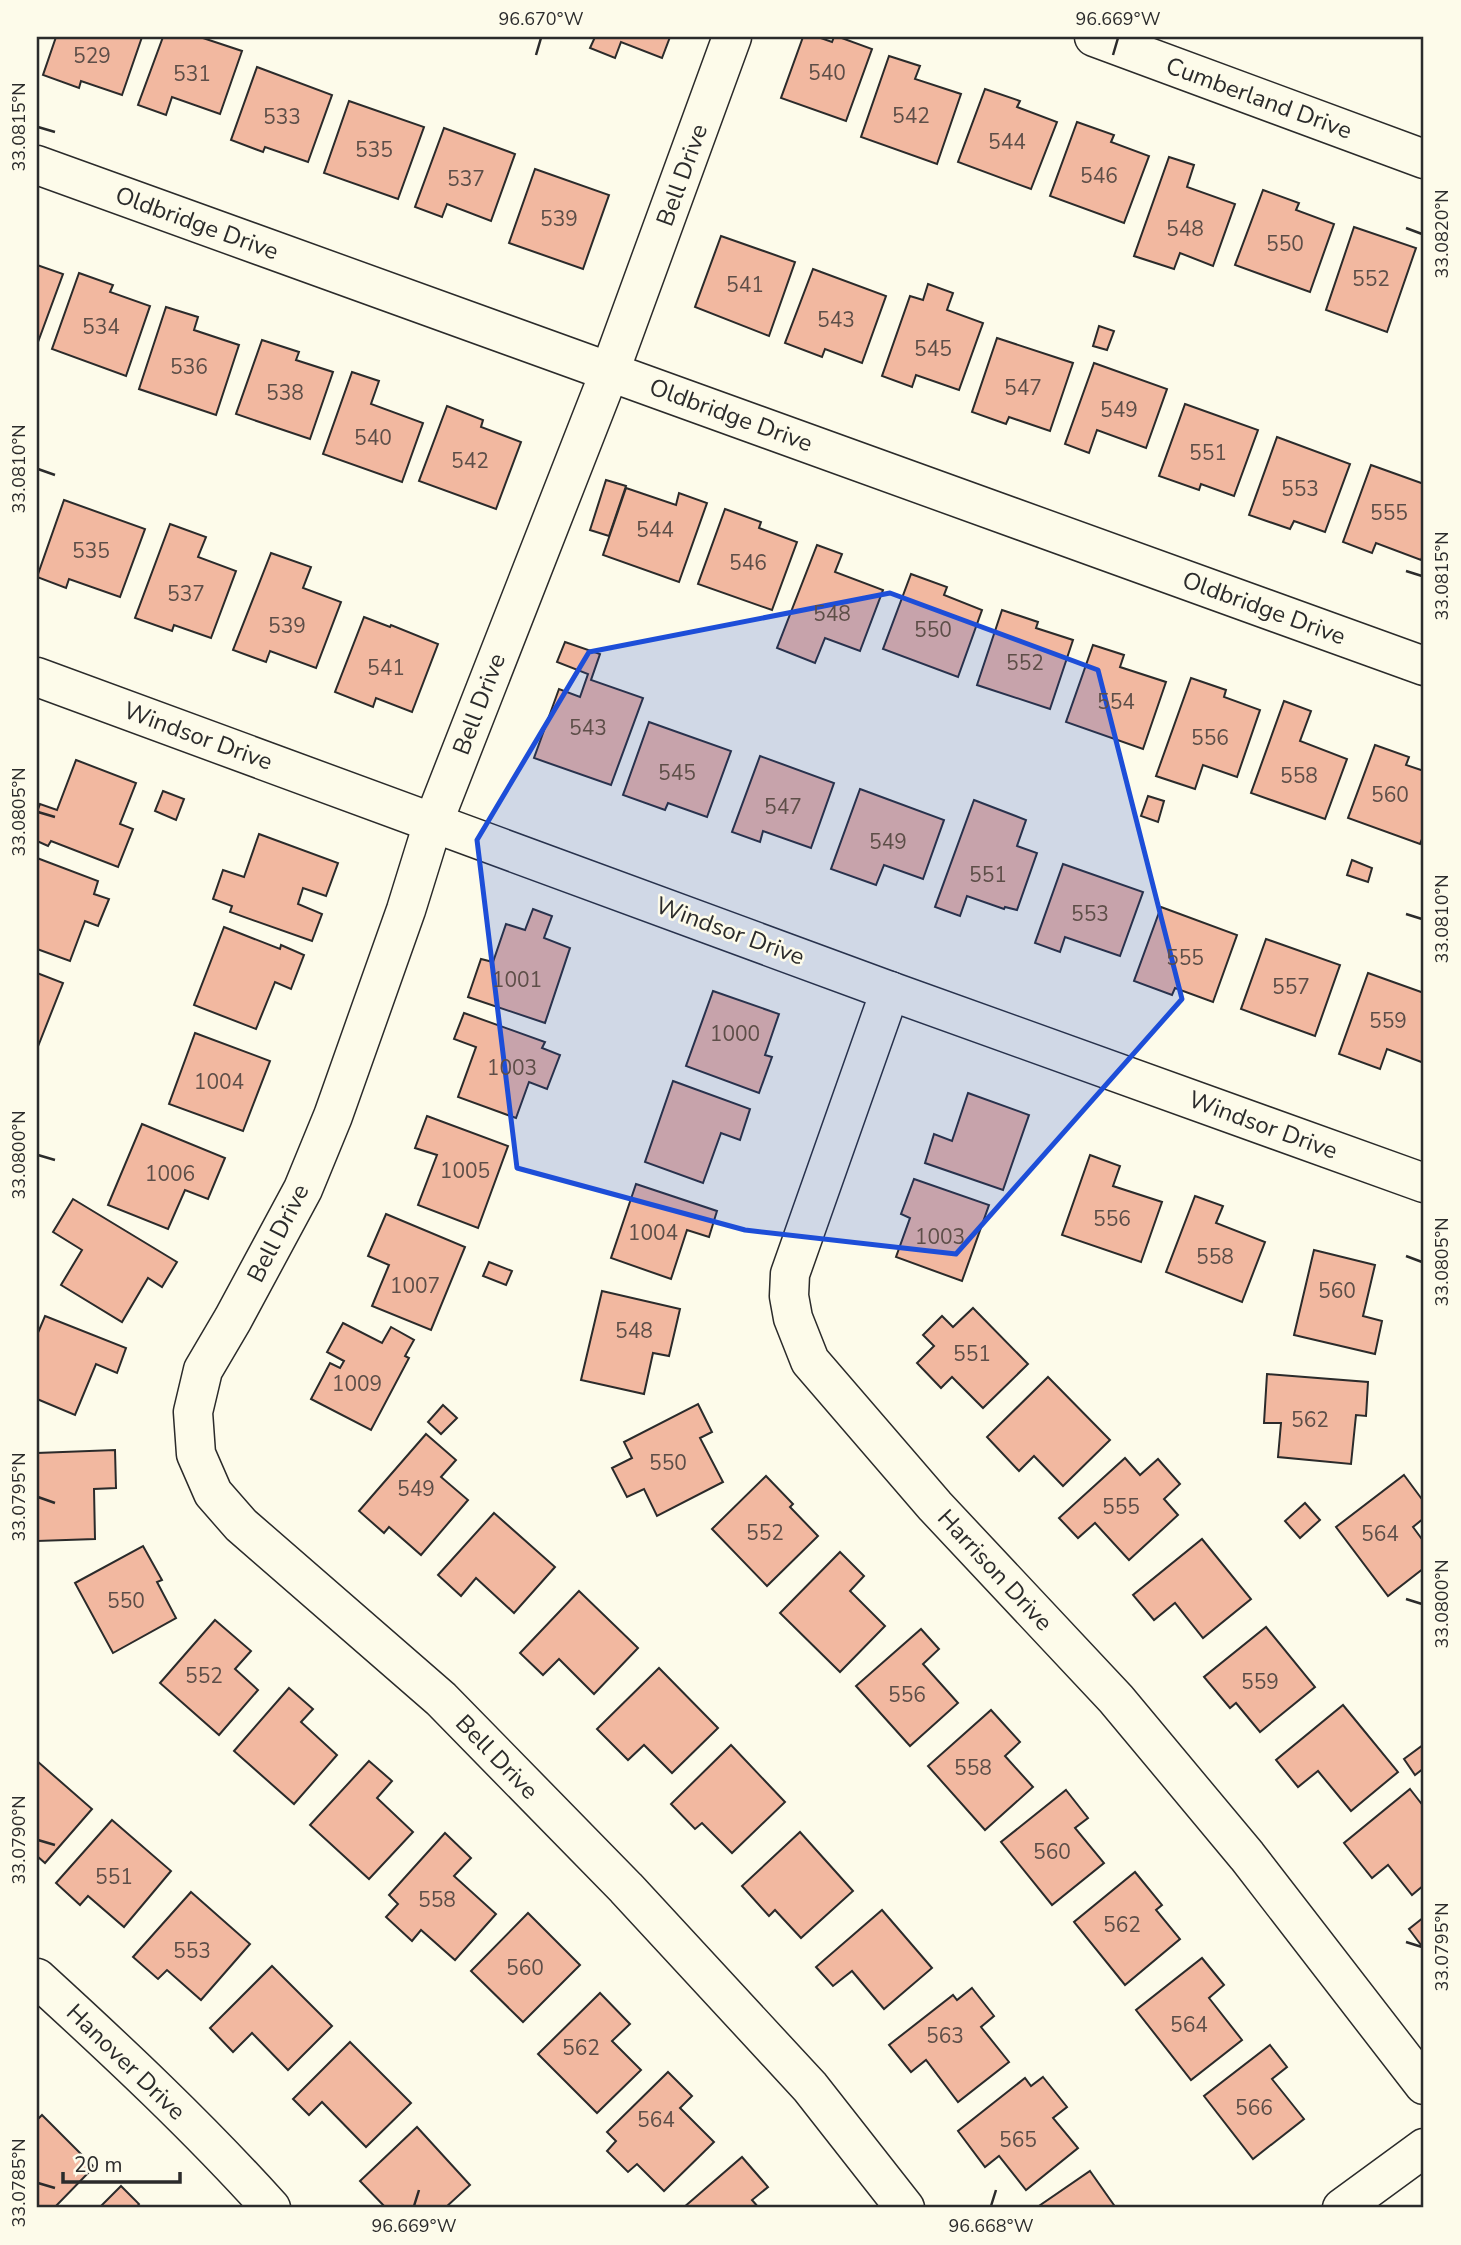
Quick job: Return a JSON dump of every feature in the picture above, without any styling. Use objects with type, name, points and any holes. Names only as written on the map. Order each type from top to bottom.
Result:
[{"type":"street","name":"Bell Drive","points":[[732,37],[610,371],[433,823],[407,910],[308,1177],[203,1370],[193,1412],[196,1454],[213,1493],[241,1525],[441,1699],[616,1878],[810,2087],[905,2208]]},
{"type":"street","name":"Cumberland Drive","points":[[1094,37],[1424,159]]},
{"type":"street","name":"Oldbridge Drive","points":[[37,165],[1424,666]]},
{"type":"street","name":"Windsor Drive","points":[[37,677],[890,991],[1424,1183]]},
{"type":"street","name":"Harrison Drive","points":[[890,991],[790,1274],[789,1296],[793,1318],[810,1362],[935,1506],[1116,1699],[1247,1856],[1424,2085]]},
{"type":"street","name":"Hanover Drive","points":[[37,1978],[113,2047],[240,2173],[271,2208]]},
{"type":"street","points":[[1342,2208],[1424,2148]]},
{"type":"highlighted area","points":[[890,593],[1098,670],[1182,999],[956,1254],[745,1230],[517,1168],[477,840],[589,652]]},
{"type":"building","points":[[56,37],[142,37],[122,95],[81,81],[79,88],[43,75]]},
{"type":"building","points":[[163,37],[200,37],[242,51],[220,114],[172,97],[166,115],[138,105]]},
{"type":"building","points":[[595,37],[670,37],[662,58],[621,42],[615,58],[590,48]]},
{"type":"building","points":[[803,37],[818,37],[832,42],[834,37],[839,37],[872,49],[846,121],[781,98]]},
{"type":"building","points":[[889,56],[920,66],[915,79],[961,94],[937,164],[861,137]]},
{"type":"building","points":[[257,67],[332,95],[308,162],[265,147],[263,152],[231,140]]},
{"type":"building","points":[[985,89],[1020,101],[1017,107],[1057,122],[1031,189],[958,162]]},
{"type":"building","points":[[349,101],[424,127],[398,199],[324,173]]},
{"type":"building","points":[[1077,122],[1114,135],[1111,142],[1149,156],[1124,223],[1050,196]]},
{"type":"building","points":[[444,128],[515,154],[491,221],[447,204],[442,217],[415,207]]},
{"type":"building","points":[[1169,157],[1194,165],[1187,187],[1235,204],[1213,266],[1180,253],[1174,269],[1134,256]]},
{"type":"building","points":[[535,169],[609,195],[583,269],[509,243]]},
{"type":"building","points":[[1263,190],[1299,203],[1296,210],[1334,224],[1310,292],[1235,265]]},
{"type":"building","points":[[1354,227],[1416,248],[1387,332],[1326,310]]},
{"type":"building","points":[[721,236],[795,262],[769,336],[695,307]]},
{"type":"building","points":[[37,265],[63,274],[38,342],[37,341]]},
{"type":"building","points":[[813,269],[886,296],[862,363],[825,349],[822,357],[785,343]]},
{"type":"building","points":[[79,273],[113,285],[110,292],[150,306],[126,376],[52,349]]},
{"type":"building","points":[[928,284],[953,293],[947,310],[983,323],[959,390],[916,375],[912,387],[882,376],[910,296],[923,300]]},
{"type":"building","points":[[166,307],[198,317],[194,330],[239,345],[216,415],[139,389]]},
{"type":"building","points":[[1099,326],[1114,331],[1107,350],[1093,346]]},
{"type":"building","points":[[997,338],[1073,363],[1050,431],[1009,417],[1006,424],[972,412]]},
{"type":"building","points":[[262,340],[299,352],[296,360],[333,372],[310,439],[236,414]]},
{"type":"building","points":[[1094,363],[1167,389],[1146,448],[1097,430],[1089,453],[1065,444]]},
{"type":"building","points":[[352,372],[379,381],[371,404],[423,423],[402,482],[323,454]]},
{"type":"building","points":[[1185,404],[1258,430],[1234,496],[1201,484],[1199,490],[1159,476]]},
{"type":"building","points":[[447,406],[483,420],[481,427],[521,442],[496,509],[419,481]]},
{"type":"building","points":[[1277,437],[1350,464],[1325,532],[1294,521],[1290,529],[1249,515]]},
{"type":"building","points":[[1371,465],[1424,484],[1424,552],[1421,560],[1376,543],[1372,553],[1343,542]]},
{"type":"building","points":[[606,480],[626,486],[609,536],[590,530]]},
{"type":"building","points":[[626,488],[676,505],[679,493],[707,503],[679,582],[603,555]]},
{"type":"building","points":[[64,500],[145,529],[120,597],[69,579],[66,588],[37,577]]},
{"type":"building","points":[[725,509],[761,522],[759,528],[797,542],[772,610],[698,584]]},
{"type":"building","points":[[170,524],[206,537],[198,557],[236,571],[211,638],[174,625],[172,631],[135,618]]},
{"type":"building","points":[[817,545],[842,554],[835,572],[883,590],[860,651],[825,638],[815,663],[777,648]]},
{"type":"building","points":[[271,553],[311,567],[303,588],[341,602],[316,668],[270,651],[266,662],[233,650]]},
{"type":"building","points":[[911,574],[947,587],[944,595],[982,610],[958,677],[883,649]]},
{"type":"building","points":[[1002,610],[1038,622],[1036,628],[1073,640],[1050,709],[977,685]]},
{"type":"building","points":[[364,617],[438,644],[412,712],[376,698],[373,707],[335,692]]},
{"type":"building","points":[[565,642],[600,654],[591,680],[643,698],[611,785],[534,758],[559,689],[580,697],[588,674],[557,662]]},
{"type":"building","points":[[1093,645],[1124,655],[1120,667],[1166,682],[1143,749],[1066,722]]},
{"type":"building","points":[[1191,678],[1226,690],[1224,697],[1260,710],[1237,777],[1203,765],[1195,789],[1156,776]]},
{"type":"building","points":[[1284,701],[1311,711],[1300,741],[1347,759],[1325,819],[1251,793]]},
{"type":"building","points":[[649,722],[731,751],[707,817],[668,803],[665,810],[623,795]]},
{"type":"building","points":[[1375,745],[1409,757],[1406,765],[1424,771],[1424,834],[1420,844],[1348,818]]},
{"type":"building","points":[[760,756],[834,783],[811,848],[763,831],[760,842],[732,832]]},
{"type":"building","points":[[76,760],[136,783],[120,824],[133,829],[118,867],[51,841],[48,846],[37,841],[37,812],[40,804],[57,810]]},
{"type":"building","points":[[860,789],[944,820],[923,879],[884,865],[876,885],[831,869]]},
{"type":"building","points":[[163,791],[184,799],[176,820],[155,811]]},
{"type":"building","points":[[1148,796],[1164,801],[1158,822],[1141,816]]},
{"type":"building","points":[[974,800],[1026,820],[1017,846],[1037,853],[1017,910],[1004,909],[967,896],[960,916],[935,907]]},
{"type":"building","points":[[259,834],[338,863],[326,896],[303,888],[298,904],[322,914],[312,941],[230,912],[232,906],[213,899],[223,870],[244,877]]},
{"type":"building","points":[[37,858],[98,881],[94,894],[109,899],[98,926],[85,921],[70,961],[37,949]]},
{"type":"building","points":[[1352,860],[1372,868],[1368,882],[1347,875]]},
{"type":"building","points":[[1063,864],[1143,892],[1120,956],[1065,937],[1060,952],[1035,943]]},
{"type":"building","points":[[1161,907],[1237,935],[1213,1002],[1175,988],[1172,995],[1134,981]]},
{"type":"building","points":[[533,909],[552,916],[544,938],[570,948],[545,1023],[468,997],[481,959],[493,962],[506,924],[525,930]]},
{"type":"building","points":[[224,927],[280,949],[281,945],[304,955],[291,989],[275,982],[256,1029],[194,1005]]},
{"type":"building","points":[[1266,939],[1340,965],[1315,1036],[1241,1009]]},
{"type":"building","points":[[37,973],[63,983],[37,1049]]},
{"type":"building","points":[[1368,973],[1424,993],[1424,1063],[1387,1049],[1380,1069],[1339,1054]]},
{"type":"building","points":[[713,991],[779,1014],[765,1055],[772,1057],[759,1093],[686,1066]]},
{"type":"building","points":[[464,1013],[545,1042],[542,1048],[560,1055],[547,1089],[529,1082],[516,1118],[458,1097],[476,1047],[454,1039]]},
{"type":"building","points":[[195,1033],[270,1061],[243,1131],[169,1104]]},
{"type":"building","points":[[673,1081],[750,1109],[740,1140],[721,1133],[703,1183],[645,1162]]},
{"type":"building","points":[[968,1093],[1029,1115],[1003,1190],[925,1163],[934,1134],[952,1141]]},
{"type":"building","points":[[427,1116],[508,1146],[478,1228],[418,1205],[437,1155],[415,1148]]},
{"type":"building","points":[[142,1124],[225,1158],[208,1199],[185,1190],[168,1229],[108,1205]]},
{"type":"building","points":[[1090,1155],[1120,1166],[1113,1186],[1162,1202],[1141,1262],[1062,1235]]},
{"type":"building","points":[[914,1179],[989,1205],[962,1281],[896,1257],[910,1218],[901,1214]]},
{"type":"building","points":[[636,1184],[717,1211],[709,1237],[687,1230],[671,1279],[611,1258]]},
{"type":"building","points":[[1195,1196],[1223,1206],[1216,1223],[1265,1242],[1242,1302],[1166,1272]]},
{"type":"building","points":[[73,1199],[177,1262],[162,1287],[148,1278],[122,1322],[61,1285],[82,1250],[53,1232]]},
{"type":"building","points":[[386,1214],[465,1247],[431,1330],[372,1306],[389,1265],[368,1256]]},
{"type":"building","points":[[1314,1250],[1375,1265],[1363,1316],[1382,1321],[1375,1354],[1294,1335]]},
{"type":"building","points":[[489,1262],[512,1271],[506,1285],[483,1276]]},
{"type":"building","points":[[602,1291],[680,1309],[669,1356],[653,1353],[644,1394],[581,1380]]},
{"type":"building","points":[[973,1308],[1028,1364],[983,1408],[952,1377],[941,1388],[917,1363],[934,1346],[923,1335],[942,1316],[953,1327]]},
{"type":"building","points":[[45,1316],[126,1348],[117,1373],[96,1364],[75,1415],[37,1399],[37,1335]]},
{"type":"building","points":[[343,1323],[382,1343],[391,1327],[414,1340],[405,1356],[409,1358],[371,1430],[311,1399],[330,1363],[340,1368],[344,1361],[327,1352]]},
{"type":"building","points":[[1267,1374],[1368,1382],[1366,1416],[1356,1415],[1351,1464],[1278,1457],[1281,1423],[1264,1423]]},
{"type":"building","points":[[1048,1377],[1110,1440],[1063,1486],[1034,1456],[1019,1471],[987,1437]]},
{"type":"building","points":[[698,1404],[712,1432],[700,1438],[723,1482],[657,1516],[644,1489],[627,1497],[612,1468],[632,1458],[624,1442]]},
{"type":"building","points":[[443,1405],[457,1418],[441,1434],[428,1422]]},
{"type":"building","points":[[426,1434],[456,1460],[441,1477],[468,1500],[421,1555],[389,1527],[384,1533],[359,1511]]},
{"type":"building","points":[[115,1450],[116,1488],[94,1489],[95,1539],[37,1541],[37,1453]]},
{"type":"building","points":[[1125,1458],[1140,1475],[1158,1459],[1180,1484],[1164,1499],[1178,1515],[1129,1560],[1095,1523],[1078,1538],[1059,1518]]},
{"type":"building","points":[[1404,1475],[1424,1502],[1424,1518],[1413,1527],[1424,1542],[1424,1568],[1388,1596],[1336,1527]]},
{"type":"building","points":[[766,1476],[793,1504],[790,1507],[818,1536],[767,1586],[712,1529]]},
{"type":"building","points":[[1305,1503],[1320,1520],[1300,1538],[1285,1521]]},
{"type":"building","points":[[494,1513],[555,1567],[514,1613],[476,1578],[461,1596],[438,1575]]},
{"type":"building","points":[[1202,1539],[1251,1599],[1203,1638],[1175,1603],[1154,1620],[1133,1595]]},
{"type":"building","points":[[143,1546],[162,1580],[157,1582],[176,1618],[113,1653],[75,1583]]},
{"type":"building","points":[[840,1552],[864,1576],[850,1591],[885,1626],[840,1672],[780,1613]]},
{"type":"building","points":[[579,1591],[638,1648],[594,1694],[559,1659],[543,1675],[520,1653]]},
{"type":"building","points":[[215,1620],[251,1651],[235,1669],[258,1690],[219,1735],[160,1683]]},
{"type":"building","points":[[1266,1627],[1315,1687],[1260,1732],[1236,1703],[1230,1708],[1204,1677]]},
{"type":"building","points":[[921,1629],[939,1649],[923,1664],[958,1703],[910,1746],[856,1686]]},
{"type":"building","points":[[659,1668],[718,1728],[672,1773],[644,1745],[628,1760],[597,1729]]},
{"type":"building","points":[[289,1688],[313,1709],[301,1722],[337,1755],[294,1804],[234,1751]]},
{"type":"building","points":[[1343,1705],[1398,1772],[1351,1811],[1318,1771],[1298,1787],[1276,1760]]},
{"type":"building","points":[[991,1710],[1020,1742],[1005,1756],[1033,1787],[985,1830],[928,1766]]},
{"type":"building","points":[[731,1745],[785,1802],[732,1853],[702,1823],[695,1829],[671,1804]]},
{"type":"building","points":[[1423,1745],[1424,1768],[1415,1775],[1404,1759]]},
{"type":"building","points":[[37,1761],[92,1809],[45,1863],[37,1856]]},
{"type":"building","points":[[369,1761],[392,1781],[377,1798],[413,1832],[369,1879],[310,1825]]},
{"type":"building","points":[[1410,1789],[1424,1807],[1424,1885],[1412,1895],[1388,1865],[1372,1878],[1344,1843]]},
{"type":"building","points":[[1066,1790],[1088,1818],[1075,1828],[1104,1863],[1052,1905],[1001,1842]]},
{"type":"building","points":[[112,1820],[171,1871],[124,1927],[88,1896],[80,1905],[56,1883]]},
{"type":"building","points":[[800,1832],[853,1891],[801,1938],[775,1910],[769,1916],[742,1886]]},
{"type":"building","points":[[445,1833],[471,1858],[454,1876],[496,1914],[455,1960],[421,1930],[412,1941],[386,1917],[398,1904],[389,1895]]},
{"type":"building","points":[[1135,1872],[1162,1905],[1156,1910],[1180,1939],[1125,1985],[1074,1922]]},
{"type":"building","points":[[191,1892],[250,1944],[201,2000],[167,1970],[158,1979],[133,1957]]},
{"type":"building","points":[[882,1910],[932,1968],[884,2009],[852,1971],[833,1986],[816,1967]]},
{"type":"building","points":[[528,1913],[580,1965],[523,2022],[471,1971]]},
{"type":"building","points":[[1424,1917],[1424,1949],[1409,1929]]},
{"type":"building","points":[[1202,1958],[1224,1985],[1209,1998],[1242,2040],[1191,2080],[1136,2010]]},
{"type":"building","points":[[272,1966],[332,2026],[288,2070],[252,2033],[233,2052],[210,2028]]},
{"type":"building","points":[[972,1988],[994,2016],[981,2027],[1009,2062],[958,2102],[926,2060],[911,2072],[889,2045],[953,1995],[957,2000]]},
{"type":"building","points":[[600,1993],[630,2024],[612,2041],[641,2070],[597,2113],[538,2054]]},
{"type":"building","points":[[350,2042],[411,2103],[366,2147],[322,2102],[309,2115],[293,2099]]},
{"type":"building","points":[[1270,2045],[1287,2067],[1272,2079],[1304,2119],[1253,2159],[1204,2096]]},
{"type":"building","points":[[668,2072],[692,2096],[680,2108],[714,2142],[664,2191],[637,2164],[628,2172],[607,2151],[616,2141],[607,2132]]},
{"type":"building","points":[[1043,2077],[1067,2107],[1053,2118],[1078,2148],[1026,2190],[999,2156],[985,2167],[958,2131],[1025,2078],[1031,2086]]},
{"type":"building","points":[[42,2115],[94,2167],[54,2208],[37,2208],[37,2120]]},
{"type":"building","points":[[417,2127],[470,2185],[445,2208],[386,2208],[360,2181]]},
{"type":"building","points":[[742,2157],[768,2187],[752,2200],[759,2208],[683,2208]]},
{"type":"building","points":[[1090,2171],[1116,2208],[1036,2208]]},
{"type":"building","points":[[121,2186],[139,2204],[136,2208],[99,2208]]}]
